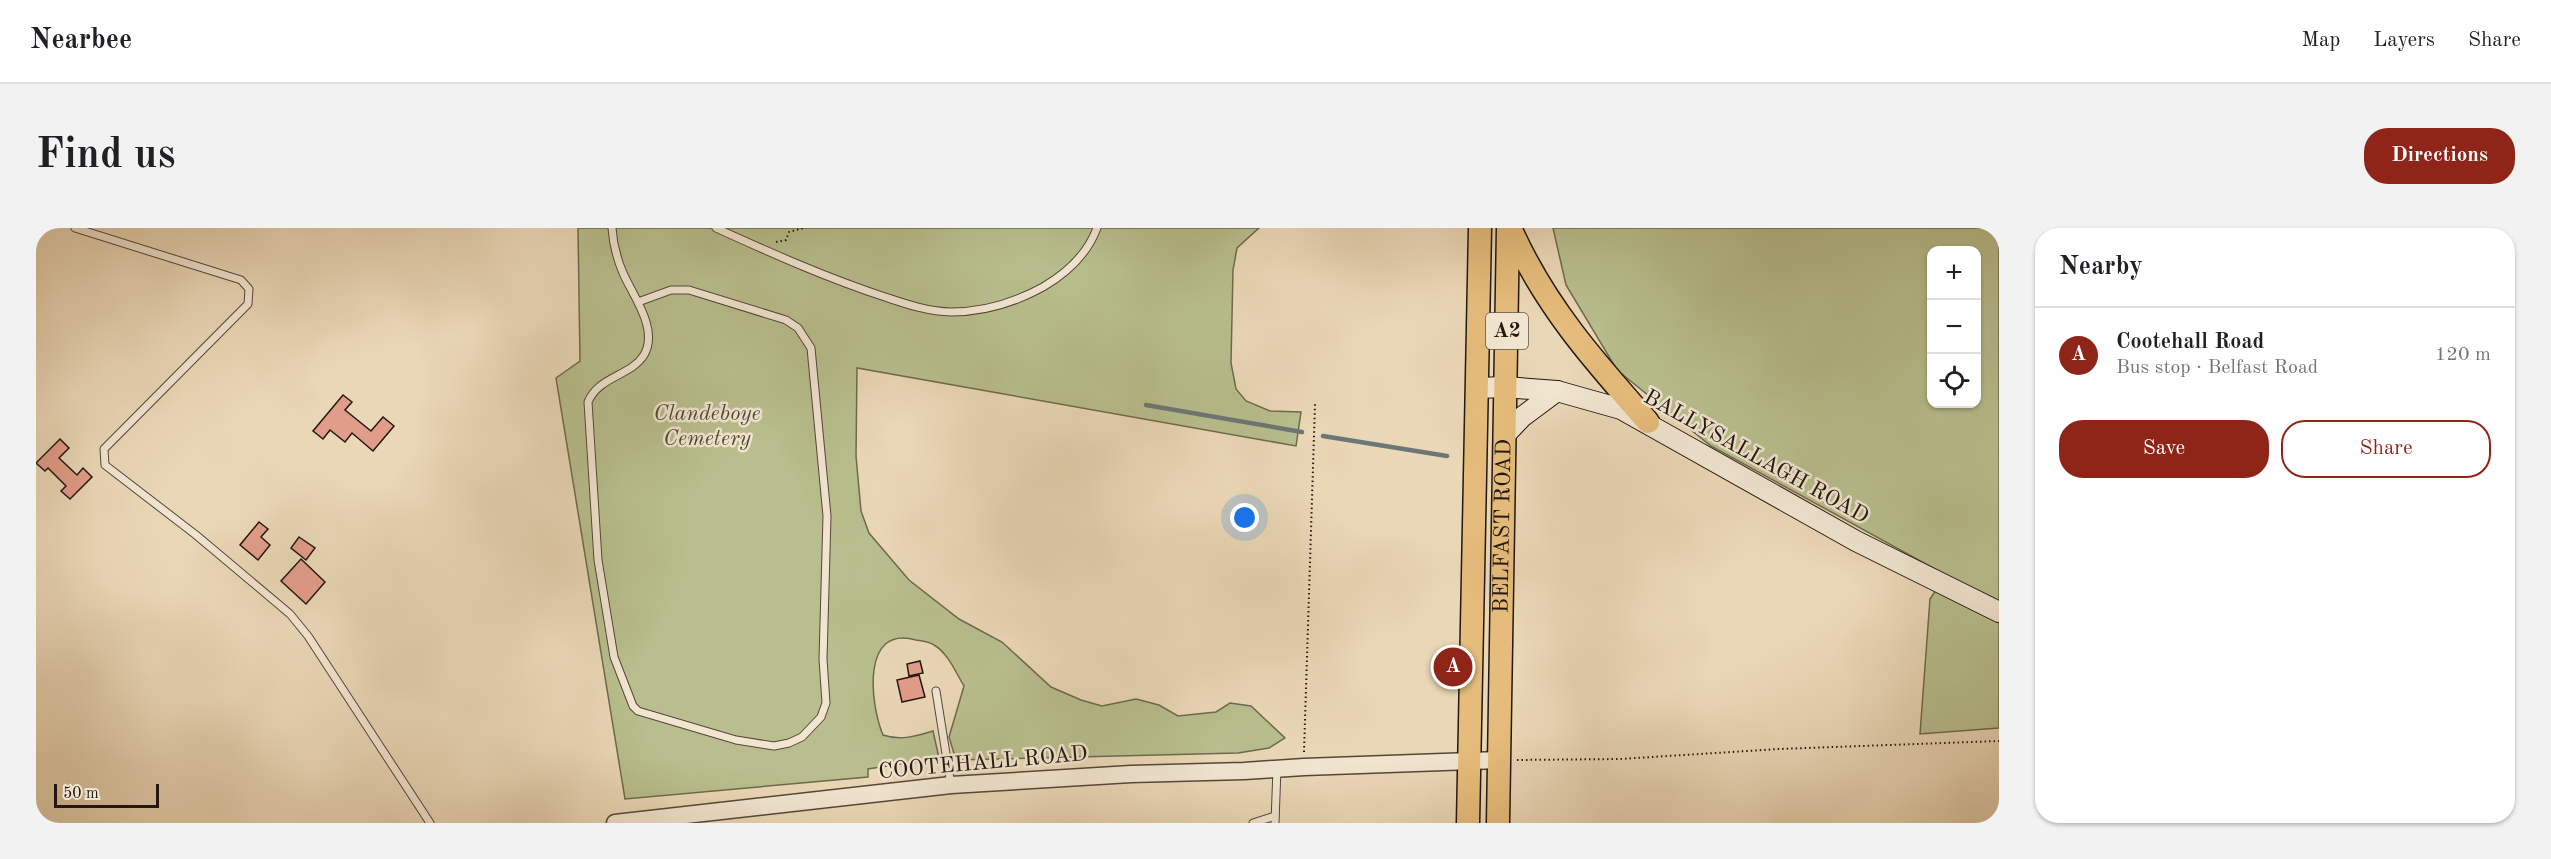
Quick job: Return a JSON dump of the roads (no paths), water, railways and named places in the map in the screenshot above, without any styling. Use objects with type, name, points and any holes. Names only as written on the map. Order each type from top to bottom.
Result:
[{"type":"highway","name":"BELFAST ROAD","points":[[1468,823],[1479,228]]},
{"type":"highway","name":"BELFAST ROAD","points":[[1498,823],[1509,228]]},
{"type":"highway","points":[[1509,228],[1532,275],[1552,306],[1648,422]]},
{"type":"main road","name":"BALLYSALLAGH ROAD","points":[[1477,388],[1505,387],[1557,391],[1621,409],[1648,422],[1744,479],[1856,541],[1999,612]]},
{"type":"main road","points":[[1504,435],[1522,417],[1557,391]]},
{"type":"street","name":"COOTEHALL ROAD","points":[[615,823],[951,785],[1131,774],[1499,760]]},
{"type":"lane","points":[[75,228],[241,279],[249,289],[248,304],[104,448],[105,465],[196,535],[290,614],[308,636],[430,823]]},
{"type":"lane","points":[[612,228],[616,254],[648,327],[645,354],[639,361],[595,388],[588,402],[598,560],[615,657],[633,706],[638,711],[736,740],[774,746],[789,743],[802,737],[811,729],[821,717],[826,703],[823,658],[827,516],[811,348],[798,328],[786,320],[689,290],[671,290],[638,302]]},
{"type":"lane","points":[[716,228],[858,288],[915,306],[950,312],[1004,305],[1051,282],[1080,259],[1097,228]]},
{"type":"lane","points":[[936,691],[951,785]]},
{"type":"lane","points":[[1253,823],[1275,820],[1277,768]]},
{"type":"waterway","points":[[1146,405],[1302,432]]},
{"type":"waterway","points":[[1323,436],[1447,456]]},
{"type":"place","name":"Cootehall Road","points":[[1453,667]]},
{"type":"park label","name":"Clandeboye Cemetery","points":[[707,426]]}]
